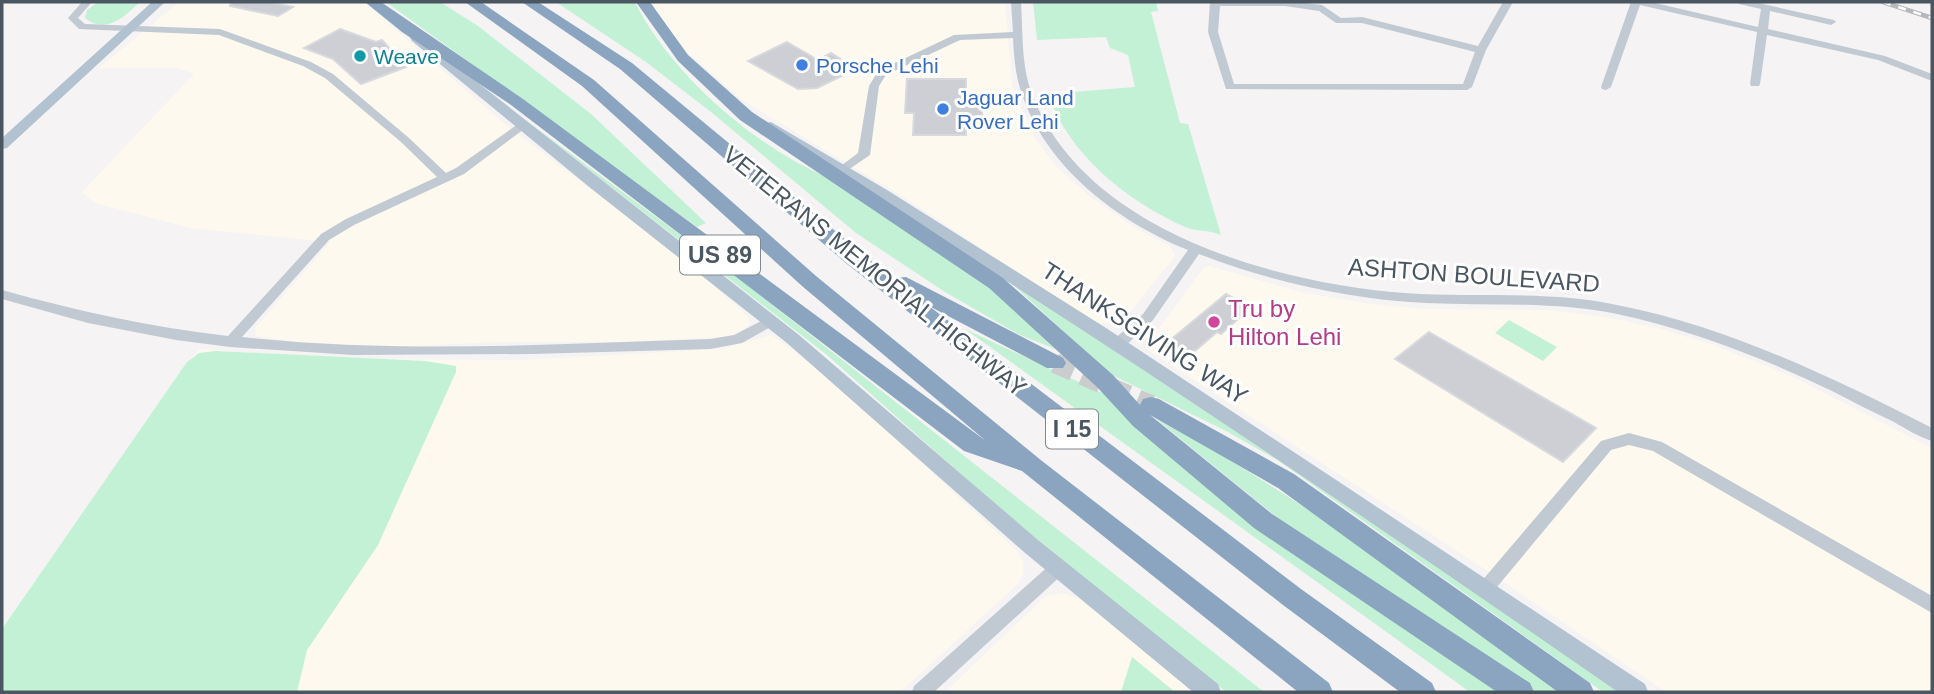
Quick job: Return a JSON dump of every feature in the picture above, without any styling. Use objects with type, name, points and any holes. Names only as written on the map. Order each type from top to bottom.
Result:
[{"type":"highway","name":"US 89","points":[[372,2],[410,34],[445,53],[517,102],[972,445],[1034,468]]},
{"type":"highway","name":"VETERANS MEMORIAL HIGHWAY","points":[[472,2],[588,83],[809,281],[1034,468],[1319,692]]},
{"type":"highway","name":"VETERANS MEMORIAL HIGHWAY","points":[[529,2],[626,66],[854,259],[1292,597],[1422,692]]},
{"type":"highway","name":"THANKSGIVING WAY","points":[[643,2],[672,46],[712,88]]},
{"type":"highway","points":[[712,88],[759,125],[996,284],[1028,310],[1141,420],[1220,489],[1263,521],[1520,692]]},
{"type":"highway","points":[[854,259],[1055,363]]},
{"type":"highway","points":[[1151,405],[1286,481],[1580,692]]},
{"type":"main road","points":[[2,145],[158,2]]},
{"type":"main road","points":[[410,34],[522,126],[771,321],[1058,568],[1210,692]]},
{"type":"main road","name":"THANKSGIVING WAY","points":[[712,88],[844,168],[1117,345],[1486,588],[1637,692]]},
{"type":"street","points":[[88,2],[74,16],[75,23],[91,29],[220,32],[307,64],[329,76],[405,140],[445,179]]},
{"type":"street","name":"ASHTON BOULEVARD","points":[[1016,2],[1027,94],[1041,126],[1060,153],[1079,174],[1127,211],[1196,248],[1271,274],[1349,291],[1406,297],[1546,299],[1661,319],[1773,357],[1932,435]]},
{"type":"street","points":[[1481,50],[1362,20],[1339,21],[1322,8],[1285,3],[1216,3],[1213,32],[1230,87],[1467,87],[1481,50],[1508,2]]},
{"type":"street","points":[[1606,86],[1638,2],[1881,58],[1932,78]]},
{"type":"street","points":[[1742,2],[1831,22]]},
{"type":"street","points":[[1755,84],[1766,7]]},
{"type":"street","points":[[844,168],[864,155],[874,86],[882,73],[958,37],[1018,35]]},
{"type":"street","points":[[230,342],[326,237],[350,222],[445,179],[522,126]]},
{"type":"street","points":[[1117,345],[1148,317],[1196,248]]},
{"type":"street","points":[[2,295],[115,325],[230,342],[407,351],[710,344],[737,339],[771,321]]},
{"type":"street","points":[[1486,588],[1606,445],[1629,439],[1657,446],[1932,605]]},
{"type":"street","points":[[922,692],[1058,568]]},
{"type":"shaded area","points":[[179,2],[364,2],[506,125],[691,265],[748,316],[750,324],[739,334],[725,337],[630,342],[500,342],[392,347],[296,342],[256,336],[255,328],[330,242],[190,228],[95,203],[82,192],[194,74],[178,68],[99,68]]},
{"type":"shaded area","points":[[651,2],[1005,2],[1012,86],[1035,138],[1056,166],[1089,196],[1135,228],[1171,247],[1175,256],[1128,315],[1115,324],[1096,323],[903,197],[742,100],[688,53]]},
{"type":"shaded area","points":[[1209,266],[1305,293],[1364,303],[1424,309],[1550,310],[1611,318],[1661,329],[1711,344],[1791,376],[1932,448],[1932,692],[1666,692],[1468,558],[1148,350],[1145,345],[1148,337],[1161,326],[1203,268]]},
{"type":"shaded area","points":[[772,335],[825,374],[1016,550],[1023,561],[1023,575],[1018,584],[900,692],[2,692],[2,629],[187,362],[200,349],[325,359],[521,360],[720,349]]},
{"type":"shaded area","points":[[1063,593],[1081,600],[1193,692],[945,692],[1046,596]]},
{"type":"green space","points":[[98,2],[140,2],[115,22],[100,25],[85,18],[87,10]]},
{"type":"green space","points":[[386,2],[440,2],[478,26],[591,114],[706,223],[697,227]]},
{"type":"green space","points":[[556,2],[635,2],[670,56],[720,107],[747,130],[805,167],[834,180],[990,286],[1065,353],[1018,334],[945,292],[856,233],[711,112],[646,62]]},
{"type":"green space","points":[[1033,2],[1156,2],[1158,11],[1151,12],[1180,123],[1188,124],[1221,235],[1189,229],[1142,204],[1103,174],[1085,156],[1070,137],[1048,94],[1135,87],[1128,55],[1110,48],[1106,37],[1037,40]]},
{"type":"green space","points":[[516,113],[732,273],[1264,692],[1226,692],[1007,515],[827,355]]},
{"type":"green space","points":[[1010,282],[1520,619],[1625,692],[1603,692],[1279,461],[1226,431],[1110,374]]},
{"type":"green space","points":[[1509,320],[1557,347],[1543,361],[1495,333]]},
{"type":"green space","points":[[965,329],[1111,397],[1444,648],[1509,692],[1470,692]]},
{"type":"green space","points":[[215,351],[425,361],[456,366],[456,372],[378,545],[307,650],[297,692],[2,692],[2,629],[187,362],[199,353]]},
{"type":"green space","points":[[1156,419],[1262,480],[1313,513],[1562,692],[1534,692],[1284,523]]},
{"type":"green space","points":[[1132,657],[1175,692],[1121,692]]},
{"type":"building","points":[[231,2],[269,2],[293,7],[278,16],[230,6]]},
{"type":"building","name":"Weave","points":[[340,29],[376,42],[382,40],[406,67],[361,84],[333,59],[304,48]]},
{"type":"building","name":"Porsche Lehi","points":[[787,42],[818,60],[831,53],[856,69],[817,88],[798,89],[748,61]]},
{"type":"building","name":"Jaguar Land Rover Lehi","points":[[907,79],[966,79],[966,105],[982,105],[982,118],[966,118],[966,135],[913,135],[914,113],[905,113]]},
{"type":"building","name":"Tru by Hilton Lehi","points":[[1226,294],[1246,305],[1241,309],[1246,312],[1221,334],[1217,332],[1189,356],[1168,342]]},
{"type":"building","points":[[1429,332],[1596,428],[1563,462],[1395,359]]},
{"type":"tunnel","points":[[1055,363],[1151,405]]},
{"type":"railway","points":[[1883,2],[1932,18]]},
{"type":"place","name":"Weave","points":[[360,56]]},
{"type":"place","name":"Porsche Lehi","points":[[802,65]]},
{"type":"place","name":"Jaguar Land Rover Lehi","points":[[943,109]]},
{"type":"place","name":"Tru by Hilton Lehi","points":[[1214,322]]}]
